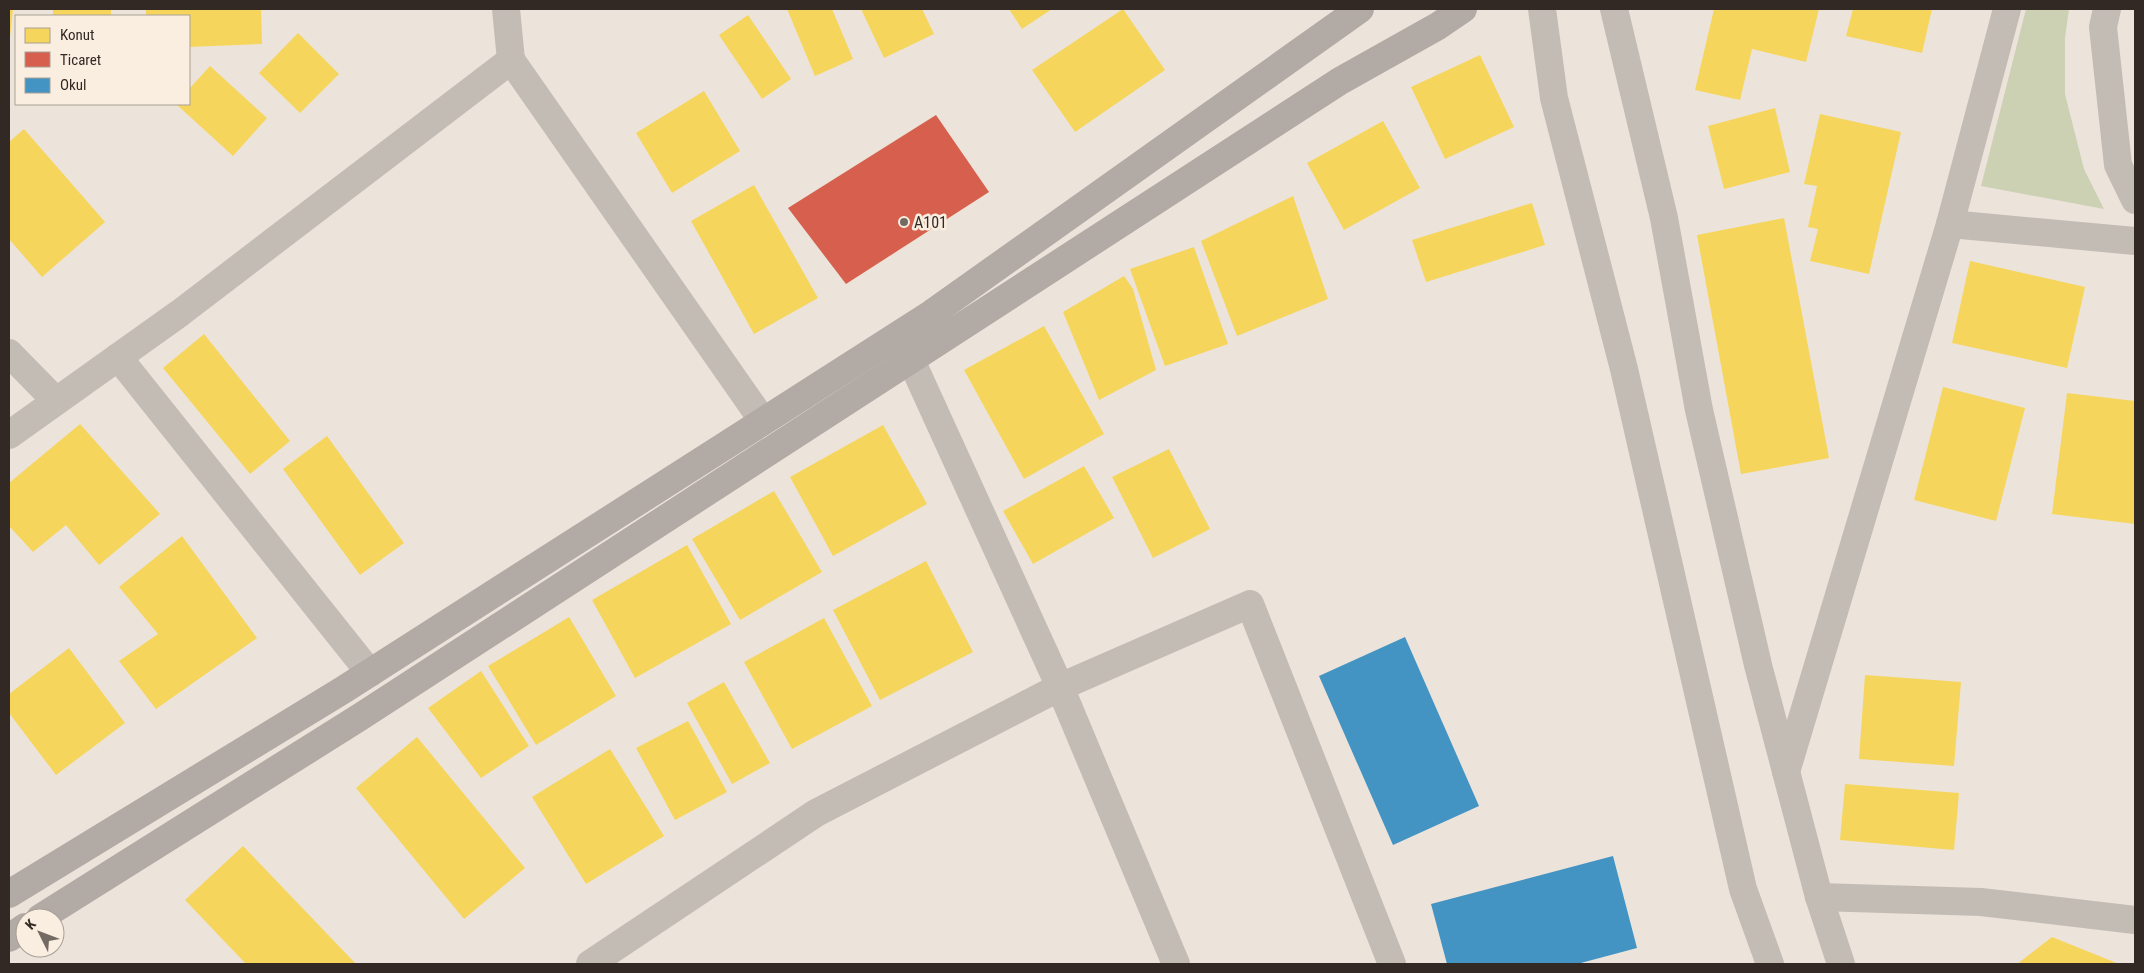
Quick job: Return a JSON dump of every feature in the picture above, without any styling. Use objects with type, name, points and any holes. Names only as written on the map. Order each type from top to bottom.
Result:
[{"type":"main road","points":[[9,894],[370,673],[931,314],[1360,9]]},
{"type":"main road","points":[[56,908],[360,717],[1340,81],[1438,26],[1463,9]]},
{"type":"street","points":[[506,9],[511,60],[763,421]]},
{"type":"street","points":[[1542,9],[1554,98],[1624,369],[1743,889],[1770,964]]},
{"type":"street","points":[[1614,9],[1664,218],[1699,410],[1758,664],[1819,897],[1842,964]]},
{"type":"street","points":[[1786,772],[1950,224],[2006,9]]},
{"type":"street","points":[[2107,9],[2103,27],[2118,165],[2135,200]]},
{"type":"street","points":[[9,435],[180,313],[511,60]]},
{"type":"street","points":[[1950,224],[2135,241]]},
{"type":"street","points":[[9,353],[56,401]]},
{"type":"street","points":[[118,357],[370,673]]},
{"type":"street","points":[[911,360],[1060,687],[1175,964]]},
{"type":"street","points":[[603,961],[816,813],[1060,687],[1250,604],[1392,964]]},
{"type":"street","points":[[1819,897],[1981,902],[2135,920]]},
{"type":"green space","points":[[2026,9],[2069,9],[2065,38],[2065,94],[2084,169],[2104,209],[1981,186]]},
{"type":"building: Konut","points":[[9,9],[13,9],[10,37],[9,37]]},
{"type":"building: Konut","points":[[53,9],[111,9],[111,15],[53,15]]},
{"type":"building: Konut","points":[[146,9],[261,9],[262,44],[190,47],[190,15],[146,15]]},
{"type":"building: Konut","points":[[787,9],[832,9],[853,59],[815,76]]},
{"type":"building: Konut","points":[[861,9],[922,9],[934,34],[884,58]]},
{"type":"building: Konut","points":[[1009,9],[1052,9],[1022,29]]},
{"type":"building: Konut","points":[[1123,9],[1165,70],[1075,132],[1032,70]]},
{"type":"building: Konut","points":[[1714,9],[1819,9],[1806,62],[1752,49],[1740,100],[1695,90]]},
{"type":"building: Konut","points":[[1853,9],[1932,9],[1922,53],[1846,36]]},
{"type":"building: Konut","points":[[748,15],[791,79],[762,99],[719,35]]},
{"type":"building: Konut","points":[[298,33],[339,74],[300,113],[259,73]]},
{"type":"building: Konut","points":[[1480,55],[1514,127],[1445,159],[1411,87]]},
{"type":"building: Konut","points":[[210,66],[267,118],[233,156],[177,105],[190,105],[190,88]]},
{"type":"building: Konut","points":[[704,91],[740,151],[672,193],[636,133]]},
{"type":"building: Konut","points":[[1775,108],[1790,172],[1724,189],[1708,126]]},
{"type":"building: Konut","points":[[1820,114],[1901,132],[1869,274],[1810,261],[1818,229],[1808,227],[1817,186],[1804,184]]},
{"type":"building: Konut","points":[[1383,121],[1420,188],[1344,230],[1307,163]]},
{"type":"building: Konut","points":[[24,129],[105,222],[42,277],[9,239],[9,142]]},
{"type":"building: Konut","points":[[754,185],[818,298],[754,334],[691,221]]},
{"type":"building: Konut","points":[[1293,196],[1328,299],[1237,336],[1201,241]]},
{"type":"building: Konut","points":[[1532,203],[1545,245],[1426,282],[1412,240]]},
{"type":"building: Konut","points":[[1784,218],[1829,458],[1741,474],[1697,235]]},
{"type":"building: Konut","points":[[1194,247],[1228,344],[1165,366],[1130,269]]},
{"type":"building: Konut","points":[[1970,261],[2085,287],[2067,368],[1952,343]]},
{"type":"building: Konut","points":[[1124,276],[1133,289],[1156,370],[1099,400],[1063,312]]},
{"type":"building: Konut","points":[[1044,326],[1104,434],[1024,479],[964,370]]},
{"type":"building: Konut","points":[[204,334],[290,441],[250,474],[163,368]]},
{"type":"building: Konut","points":[[1943,387],[2025,408],[1996,521],[1914,500]]},
{"type":"building: Konut","points":[[2067,393],[2135,401],[2135,524],[2052,514]]},
{"type":"building: Konut","points":[[80,424],[160,514],[99,565],[66,525],[33,552],[9,526],[9,483]]},
{"type":"building: Konut","points":[[883,425],[927,504],[833,556],[790,477]]},
{"type":"building: Konut","points":[[327,436],[404,543],[360,575],[283,469]]},
{"type":"building: Konut","points":[[1169,449],[1210,529],[1153,558],[1112,477]]},
{"type":"building: Konut","points":[[1084,466],[1114,518],[1033,564],[1003,511]]},
{"type":"building: Konut","points":[[774,491],[822,572],[740,620],[692,539]]},
{"type":"building: Konut","points":[[182,536],[257,638],[156,709],[119,661],[158,634],[119,587]]},
{"type":"building: Konut","points":[[687,545],[731,624],[635,678],[592,600]]},
{"type":"building: Konut","points":[[926,561],[973,652],[880,700],[833,610]]},
{"type":"building: Konut","points":[[569,617],[616,696],[536,745],[488,666]]},
{"type":"building: Konut","points":[[824,618],[872,706],[792,749],[744,662]]},
{"type":"building: Konut","points":[[69,648],[125,723],[56,775],[9,713],[9,694]]},
{"type":"building: Konut","points":[[481,671],[529,746],[481,778],[428,708]]},
{"type":"building: Konut","points":[[1865,675],[1961,682],[1954,766],[1859,759]]},
{"type":"building: Konut","points":[[724,682],[770,763],[732,784],[687,703]]},
{"type":"building: Konut","points":[[688,721],[727,792],[675,820],[636,748]]},
{"type":"building: Konut","points":[[417,737],[525,868],[464,919],[356,788]]},
{"type":"building: Konut","points":[[610,749],[664,836],[586,884],[532,797]]},
{"type":"building: Konut","points":[[1845,784],[1959,793],[1954,850],[1840,840]]},
{"type":"building: Konut","points":[[243,846],[356,964],[246,964],[185,900]]},
{"type":"building: Konut","points":[[2052,937],[2119,964],[2017,964]]},
{"type":"building: Ticaret","points":[[936,115],[989,192],[846,284],[788,208]]},
{"type":"building: Okul","points":[[1405,637],[1479,806],[1393,845],[1319,676]]},
{"type":"building: Okul","points":[[1613,856],[1637,948],[1577,964],[1447,964],[1431,904]]},
{"type":"place","name":"A101","points":[[904,222]]}]
